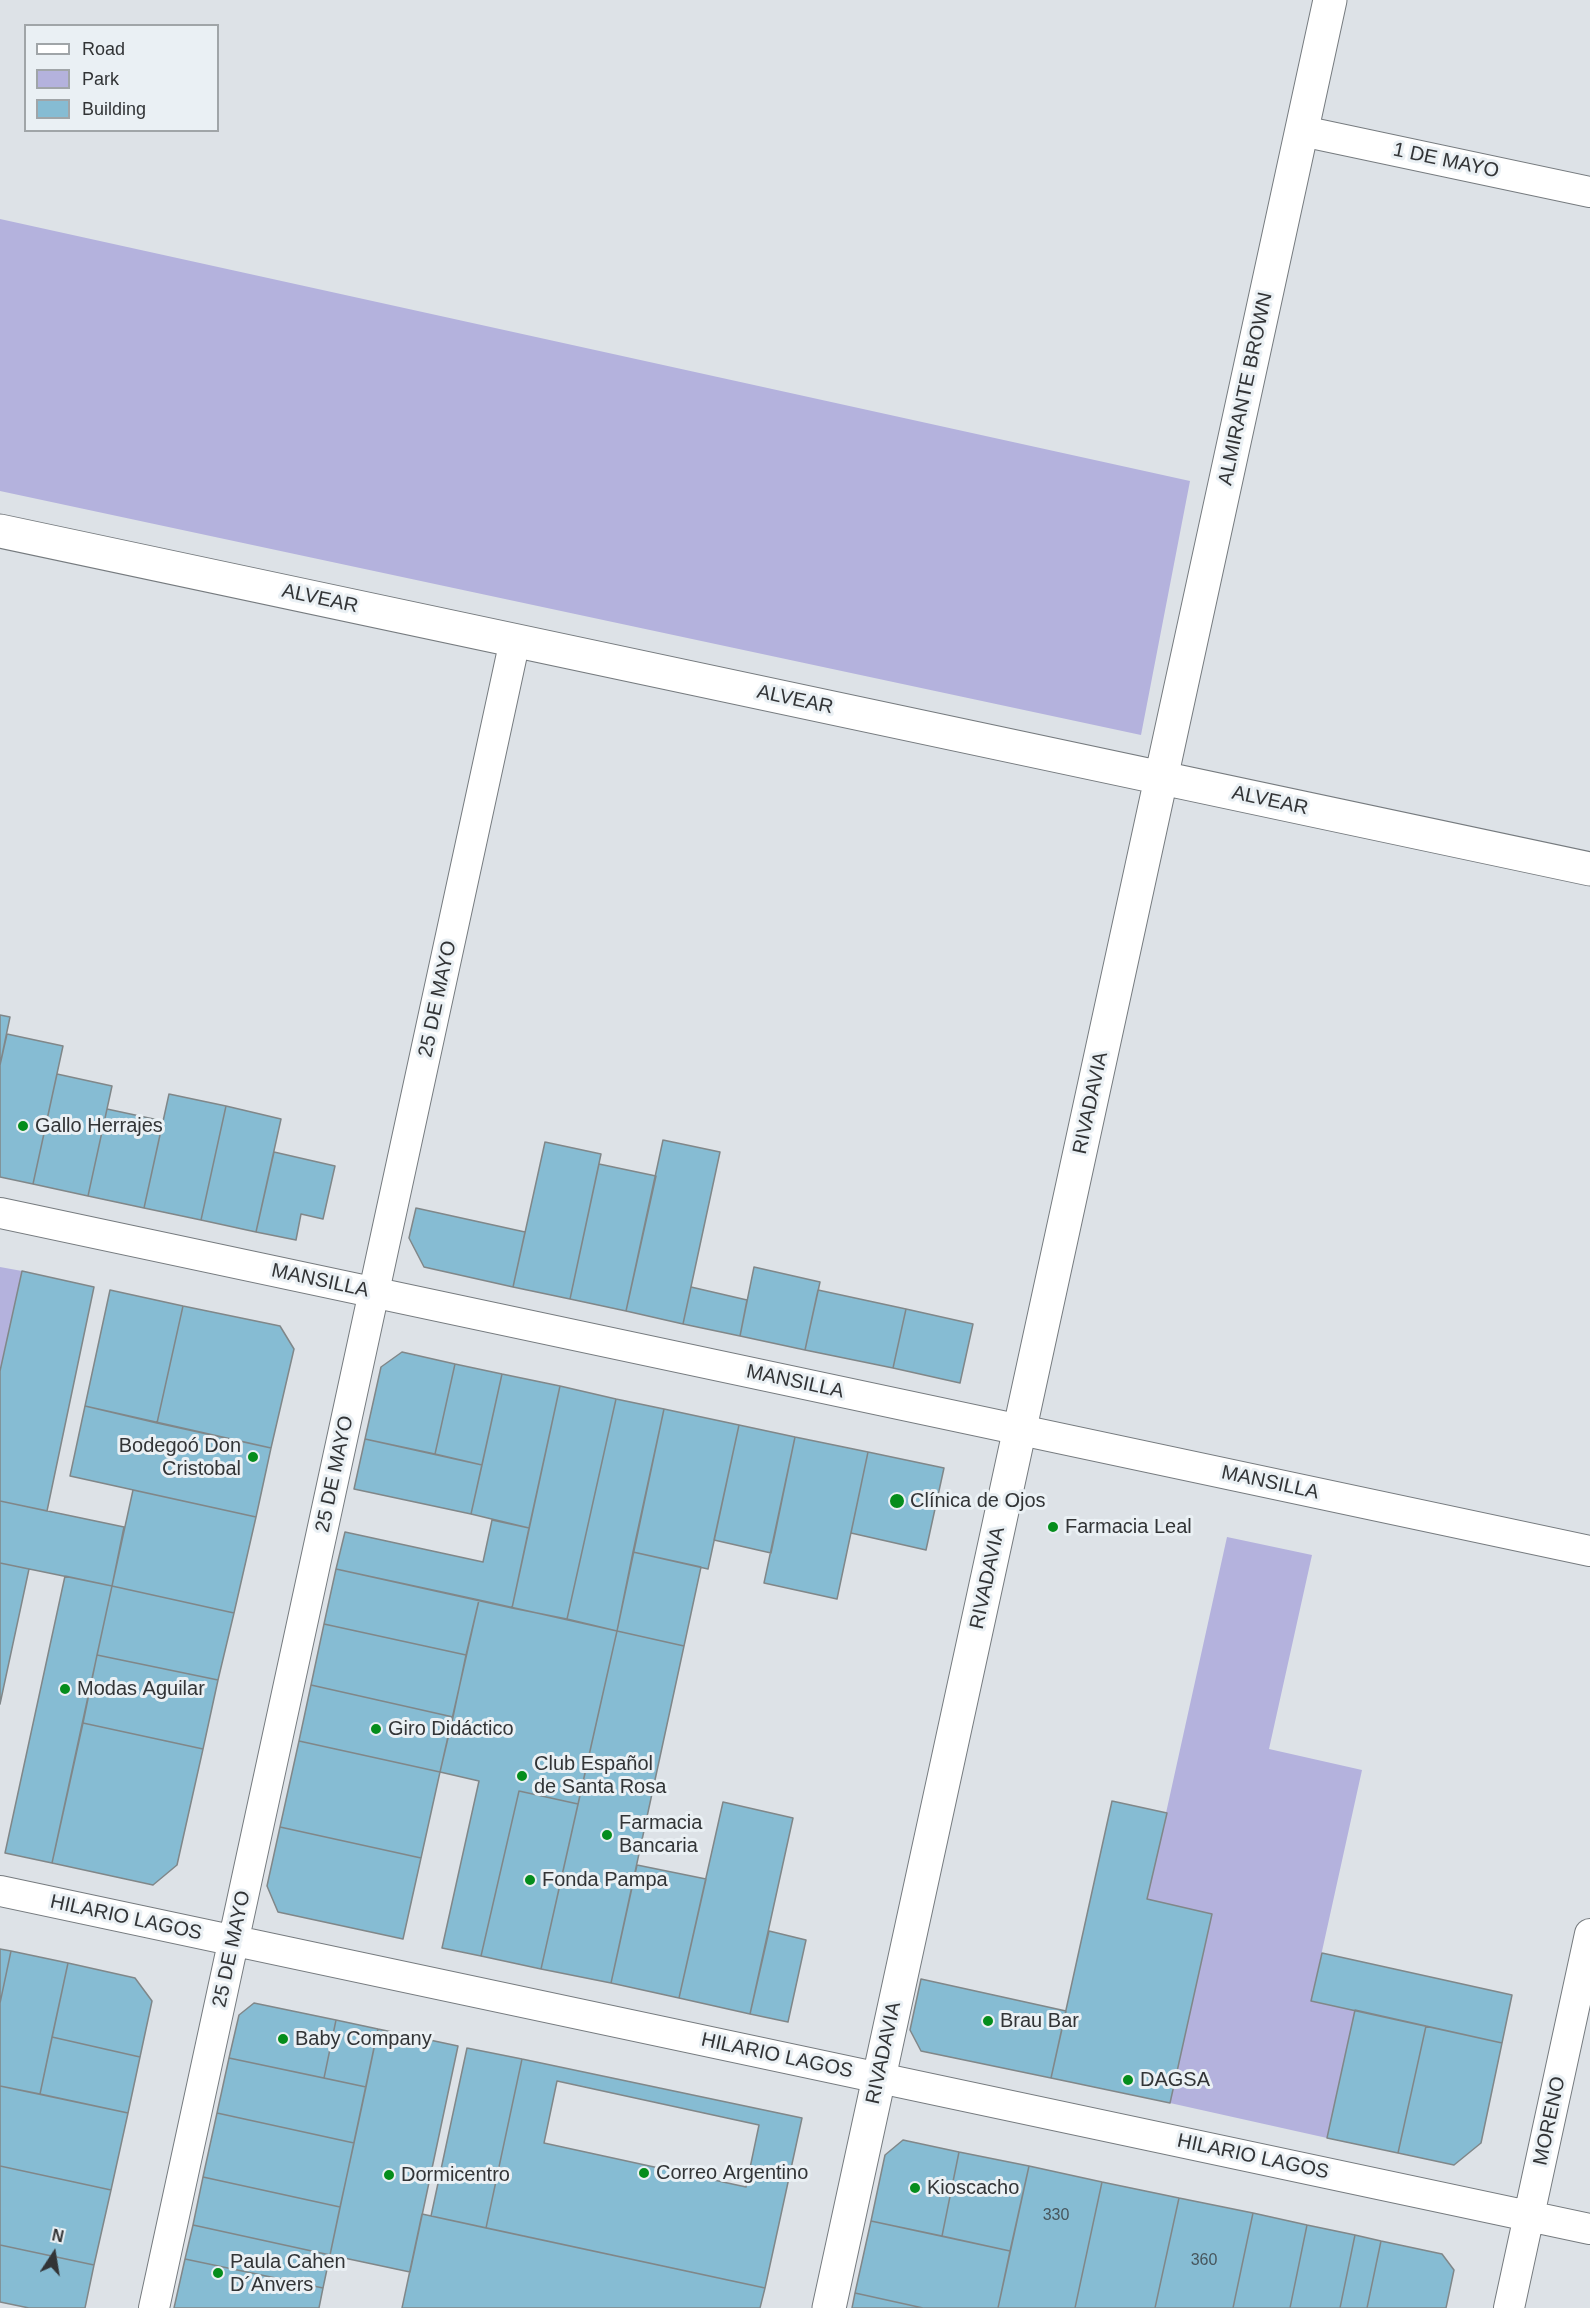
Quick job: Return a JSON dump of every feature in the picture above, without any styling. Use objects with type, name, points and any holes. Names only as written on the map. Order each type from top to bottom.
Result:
[{"type":"main road","name":"ALMIRANTE BROWN","points":[[1161,778],[1330,0]]},
{"type":"main road","name":"ALVEAR","points":[[0,531],[1590,868]]},
{"type":"main road","name":"RIVADAVIA","points":[[829,2308],[1161,778]]},
{"type":"street","name":"1 DE MAYO","points":[[1302,130],[1590,192]]},
{"type":"street","name":"25 DE MAYO","points":[[154,2308],[515,640]]},
{"type":"street","name":"MANSILLA","points":[[0,1213],[1590,1551]]},
{"type":"street","name":"HILARIO LAGOS","points":[[0,1891],[1590,2229]]},
{"type":"street","name":"MORENO","points":[[1509,2308],[1590,1934]]},
{"type":"green space","points":[[0,219],[1190,481],[1141,735],[0,491]]},
{"type":"green space","points":[[0,1267],[22,1271],[0,1371]]},
{"type":"green space","points":[[1227,1537],[1312,1555],[1269,1749],[1362,1770],[1311,2001],[1355,2010],[1327,2138],[1170,2103],[1212,1914],[1147,1899]]},
{"type":"building","points":[[0,1015],[10,1017],[0,1065]]},
{"type":"building","name":"Gallo Herrajes","points":[[7,1034],[63,1046],[33,1184],[0,1177],[0,1065]]},
{"type":"building","points":[[57,1074],[112,1086],[88,1196],[33,1184]]},
{"type":"building","points":[[169,1094],[226,1106],[201,1220],[144,1208]]},
{"type":"building","points":[[226,1106],[281,1119],[256,1232],[201,1220]]},
{"type":"building","points":[[107,1109],[163,1121],[144,1208],[88,1196]]},
{"type":"building","points":[[663,1140],[720,1152],[683,1324],[626,1311]]},
{"type":"building","points":[[545,1142],[601,1154],[570,1299],[513,1287]]},
{"type":"building","points":[[274,1152],[335,1166],[323,1219],[301,1214],[296,1240],[256,1232]]},
{"type":"building","points":[[599,1164],[656,1176],[626,1311],[570,1299]]},
{"type":"building","points":[[416,1208],[525,1232],[513,1287],[424,1267],[409,1238]]},
{"type":"building","points":[[754,1267],[820,1282],[805,1350],[740,1336]]},
{"type":"building","points":[[22,1271],[94,1287],[47,1511],[0,1501],[0,1371]]},
{"type":"building","points":[[691,1287],[747,1300],[740,1336],[683,1324]]},
{"type":"building","points":[[110,1290],[183,1306],[157,1423],[85,1406]]},
{"type":"building","points":[[818,1290],[906,1309],[893,1368],[805,1350]]},
{"type":"building","points":[[183,1306],[280,1326],[294,1349],[271,1448],[157,1423]]},
{"type":"building","points":[[906,1309],[973,1324],[960,1383],[893,1368]]},
{"type":"building","points":[[402,1352],[455,1364],[435,1454],[365,1439],[381,1367]]},
{"type":"building","points":[[455,1364],[502,1374],[482,1465],[435,1454]]},
{"type":"building","points":[[502,1374],[560,1386],[529,1528],[471,1514]]},
{"type":"building","points":[[560,1386],[616,1399],[567,1619],[512,1608]]},
{"type":"building","points":[[616,1399],[664,1409],[617,1631],[567,1619]]},
{"type":"building","points":[[85,1406],[271,1448],[256,1517],[70,1476]]},
{"type":"building","points":[[664,1409],[739,1425],[708,1569],[633,1552]]},
{"type":"building","points":[[739,1425],[795,1437],[771,1553],[714,1540]]},
{"type":"building","points":[[795,1437],[868,1452],[837,1599],[764,1583]]},
{"type":"building","points":[[365,1439],[482,1465],[471,1514],[354,1489]]},
{"type":"building","name":"Clínica de Ojos","points":[[868,1452],[944,1468],[926,1550],[851,1533]]},
{"type":"building","points":[[133,1490],[256,1517],[234,1613],[112,1586]]},
{"type":"building","points":[[0,1501],[124,1527],[112,1586],[0,1563]]},
{"type":"building","points":[[492,1520],[529,1528],[512,1608],[336,1569],[345,1532],[483,1562]]},
{"type":"building","points":[[633,1552],[701,1567],[684,1646],[617,1631]]},
{"type":"building","points":[[0,1563],[29,1569],[0,1704]]},
{"type":"building","points":[[336,1569],[479,1600],[466,1655],[324,1624]]},
{"type":"building","name":"Modas Aguilar","points":[[65,1576],[112,1586],[52,1863],[5,1853]]},
{"type":"building","points":[[112,1586],[234,1613],[218,1680],[97,1655]]},
{"type":"building","name":"Club Español de Santa Rosa","points":[[479,1600],[617,1631],[578,1804],[519,1791],[481,1956],[442,1948],[479,1781],[440,1772]]},
{"type":"building","points":[[324,1624],[466,1655],[453,1717],[311,1685]]},
{"type":"building","name":"Farmacia Bancaria","points":[[617,1631],[684,1646],[611,1983],[541,1969]]},
{"type":"building","points":[[97,1655],[218,1680],[203,1749],[83,1723]]},
{"type":"building","name":"Giro Didáctico","points":[[311,1685],[453,1717],[440,1772],[299,1741]]},
{"type":"building","points":[[83,1723],[203,1749],[177,1865],[153,1885],[52,1863]]},
{"type":"building","points":[[299,1741],[440,1772],[421,1858],[280,1827]]},
{"type":"building","name":"Fonda Pampa","points":[[519,1791],[578,1804],[541,1969],[481,1956]]},
{"type":"building","points":[[1112,1801],[1167,1813],[1147,1899],[1212,1914],[1170,2103],[1051,2078]]},
{"type":"building","points":[[723,1802],[793,1818],[750,2014],[679,1998]]},
{"type":"building","points":[[280,1827],[421,1858],[403,1939],[278,1912],[267,1886]]},
{"type":"building","points":[[637,1865],[706,1879],[679,1998],[611,1983]]},
{"type":"building","points":[[769,1931],[806,1940],[788,2022],[750,2014]]},
{"type":"building","points":[[0,1949],[11,1951],[0,2003]]},
{"type":"building","points":[[11,1951],[68,1963],[40,2094],[0,2086],[0,2003]]},
{"type":"building","points":[[1322,1953],[1512,1995],[1502,2043],[1311,2001]]},
{"type":"building","points":[[68,1963],[135,1978],[152,2001],[140,2057],[52,2037]]},
{"type":"building","name":"Brau Bar","points":[[921,1979],[1066,2011],[1051,2078],[921,2051],[910,2030]]},
{"type":"building","name":"Baby Company","points":[[254,2003],[336,2020],[324,2078],[229,2058],[239,2015]]},
{"type":"building","points":[[1355,2010],[1426,2026],[1398,2153],[1327,2138]]},
{"type":"building","points":[[336,2020],[378,2029],[366,2087],[324,2078]]},
{"type":"building","points":[[1426,2026],[1502,2043],[1481,2143],[1454,2165],[1398,2153]]},
{"type":"building","name":"Dormicentro","points":[[378,2029],[458,2046],[410,2272],[330,2255]]},
{"type":"building","points":[[52,2037],[140,2057],[128,2113],[40,2094]]},
{"type":"building","points":[[467,2048],[522,2059],[486,2228],[431,2216]]},
{"type":"building","points":[[229,2058],[366,2087],[354,2143],[217,2113]]},
{"type":"building","name":"Correo Argentino","points":[[522,2059],[802,2118],[765,2288],[486,2228]]},
{"type":"building","points":[[557,2081],[759,2125],[746,2187],[544,2143]]},
{"type":"building","points":[[0,2086],[128,2113],[111,2190],[0,2166]]},
{"type":"building","points":[[217,2113],[354,2143],[340,2207],[203,2177]]},
{"type":"building","name":"Kioscacho","points":[[903,2140],[959,2152],[942,2236],[871,2221],[885,2155]]},
{"type":"building","points":[[959,2152],[1029,2166],[1010,2251],[942,2236]]},
{"type":"building","points":[[0,2166],[111,2190],[94,2265],[0,2245]]},
{"type":"building","points":[[1029,2166],[1102,2182],[1075,2308],[998,2308]]},
{"type":"building","points":[[203,2177],[340,2207],[330,2255],[193,2225]]},
{"type":"building","points":[[1102,2182],[1179,2198],[1155,2308],[1075,2308]]},
{"type":"building","points":[[1179,2198],[1253,2213],[1233,2308],[1155,2308]]},
{"type":"building","points":[[1253,2213],[1307,2225],[1290,2308],[1233,2308]]},
{"type":"building","points":[[422,2214],[765,2288],[760,2308],[402,2308]]},
{"type":"building","points":[[871,2221],[1010,2251],[998,2308],[923,2308],[855,2293]]},
{"type":"building","points":[[193,2225],[330,2255],[323,2288],[185,2259]]},
{"type":"building","points":[[1307,2225],[1355,2235],[1340,2308],[1290,2308]]},
{"type":"building","points":[[1355,2235],[1381,2241],[1367,2308],[1340,2308]]},
{"type":"building","points":[[1381,2241],[1442,2254],[1454,2270],[1446,2308],[1367,2308]]},
{"type":"building","points":[[0,2245],[94,2265],[85,2308],[29,2308],[0,2302]]},
{"type":"building","name":"Paula Cahen D´Anvers","points":[[185,2259],[323,2288],[319,2308],[174,2308]]},
{"type":"building","points":[[855,2293],[923,2308],[852,2308]]},
{"type":"place","name":"Gallo Herrajes","points":[[23,1126]]},
{"type":"place","name":"Bodegoó Don Cristobal","points":[[253,1457]]},
{"type":"place","name":"Clínica de Ojos","points":[[897,1501]]},
{"type":"place","name":"Farmacia Leal","points":[[1053,1527]]},
{"type":"place","name":"Modas Aguilar","points":[[65,1689]]},
{"type":"place","name":"Giro Didáctico","points":[[376,1729]]},
{"type":"place","name":"Club Español de Santa Rosa","points":[[522,1776]]},
{"type":"place","name":"Farmacia Bancaria","points":[[607,1835]]},
{"type":"place","name":"Fonda Pampa","points":[[530,1880]]},
{"type":"place","name":"Brau Bar","points":[[988,2021]]},
{"type":"place","name":"Baby Company","points":[[283,2039]]},
{"type":"place","name":"DAGSA","points":[[1128,2080]]},
{"type":"place","name":"Correo Argentino","points":[[644,2173]]},
{"type":"place","name":"Dormicentro","points":[[389,2175]]},
{"type":"place","name":"Kioscacho","points":[[915,2188]]},
{"type":"place","name":"Paula Cahen D´Anvers","points":[[218,2273]]}]
